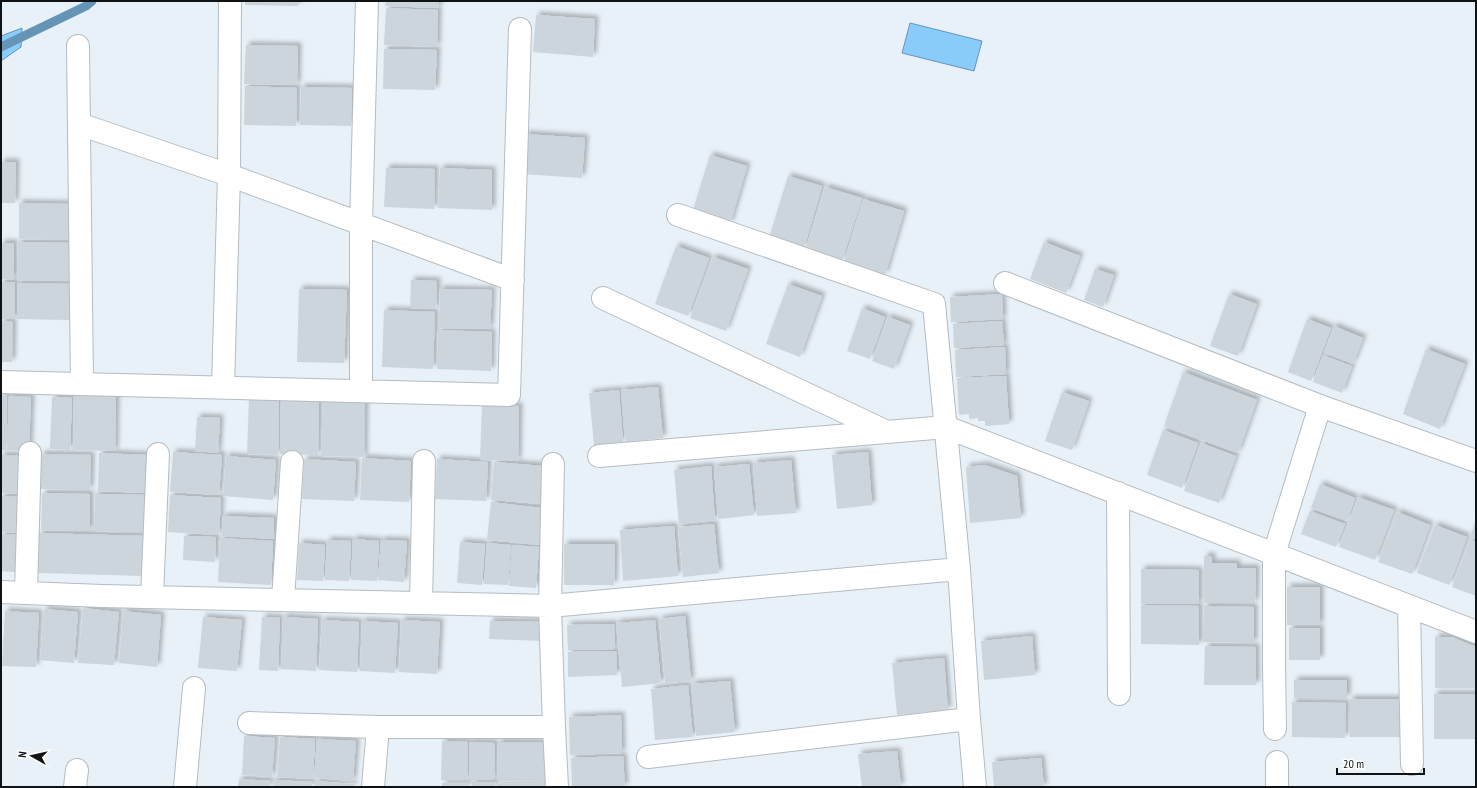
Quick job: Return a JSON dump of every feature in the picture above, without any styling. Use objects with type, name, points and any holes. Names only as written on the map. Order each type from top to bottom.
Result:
[{"type":"street","points":[[223,387],[229,175],[230,1]]},
{"type":"street","points":[[361,391],[361,224],[367,1]]},
{"type":"street","points":[[1,382],[509,395],[520,29]]},
{"type":"street","points":[[78,46],[82,384]]},
{"type":"street","points":[[79,124],[229,175],[512,280]]},
{"type":"street","points":[[678,216],[934,304],[960,569],[969,719],[975,787]]},
{"type":"street","points":[[1004,283],[1320,406],[1476,461]]},
{"type":"street","points":[[603,298],[886,432]]},
{"type":"street","points":[[1275,729],[1274,554],[1320,406]]},
{"type":"street","points":[[599,456],[946,427],[1476,632]]},
{"type":"street","points":[[26,592],[30,454]]},
{"type":"street","points":[[152,597],[158,454]]},
{"type":"street","points":[[421,603],[424,461]]},
{"type":"street","points":[[283,600],[292,462]]},
{"type":"street","points":[[553,464],[550,606],[557,787]]},
{"type":"street","points":[[1118,493],[1119,694]]},
{"type":"street","points":[[1,592],[550,606],[960,569]]},
{"type":"street","points":[[1409,606],[1412,764]]},
{"type":"street","points":[[185,787],[194,688]]},
{"type":"street","points":[[648,757],[969,719]]},
{"type":"street","points":[[249,724],[378,727],[554,727]]},
{"type":"street","points":[[373,787],[378,727]]},
{"type":"street","points":[[1277,762],[1277,787]]},
{"type":"water","points":[[910,23],[982,41],[974,71],[902,53]]},
{"type":"water","points":[[22,28],[21,47],[1,61],[1,36]]},
{"type":"building","points":[[245,1],[298,1],[298,6],[245,5]]},
{"type":"building","points":[[386,1],[439,1],[439,8],[385,6]]},
{"type":"building","points":[[386,8],[438,10],[437,47],[384,45]]},
{"type":"building","points":[[536,15],[595,19],[593,57],[533,52]]},
{"type":"building","points":[[246,45],[298,46],[297,85],[244,84]]},
{"type":"building","points":[[384,49],[437,50],[435,90],[383,89]]},
{"type":"building","points":[[245,86],[297,88],[296,126],[244,125]]},
{"type":"building","points":[[301,87],[352,88],[351,126],[300,125]]},
{"type":"building","points":[[525,134],[585,138],[582,178],[522,174]]},
{"type":"building","points":[[710,155],[747,166],[730,224],[692,213]]},
{"type":"building","points":[[1,162],[16,162],[15,203],[1,203]]},
{"type":"building","points":[[386,168],[435,169],[434,209],[384,207]]},
{"type":"building","points":[[440,168],[492,170],[492,210],[438,208]]},
{"type":"building","points":[[788,176],[822,186],[804,248],[769,238]]},
{"type":"building","points":[[825,187],[862,198],[842,261],[805,251]]},
{"type":"building","points":[[863,199],[904,211],[885,275],[844,262]]},
{"type":"building","points":[[19,203],[70,204],[69,240],[19,239]]},
{"type":"building","points":[[18,242],[70,243],[69,281],[17,281]]},
{"type":"building","points":[[1044,242],[1080,256],[1066,293],[1030,279]]},
{"type":"building","points":[[1,243],[14,243],[14,280],[1,279]]},
{"type":"building","points":[[676,246],[709,258],[688,316],[655,304]]},
{"type":"building","points":[[713,257],[748,269],[726,331],[690,318]]},
{"type":"building","points":[[1095,269],[1114,275],[1103,307],[1084,300]]},
{"type":"building","points":[[411,280],[437,281],[436,309],[410,309]]},
{"type":"building","points":[[1,282],[15,282],[15,319],[1,319]]},
{"type":"building","points":[[17,283],[70,284],[70,320],[17,319]]},
{"type":"building","points":[[788,284],[822,296],[800,357],[766,344]]},
{"type":"building","points":[[299,289],[347,290],[344,363],[297,362]]},
{"type":"building","points":[[440,289],[492,290],[490,329],[439,328]]},
{"type":"building","points":[[1002,294],[1003,319],[951,322],[950,297]]},
{"type":"building","points":[[1229,294],[1257,304],[1238,356],[1210,346]]},
{"type":"building","points":[[862,308],[885,317],[870,359],[847,351]]},
{"type":"building","points":[[384,310],[435,312],[433,369],[382,367]]},
{"type":"building","points":[[888,317],[910,325],[894,369],[872,361]]},
{"type":"building","points":[[1307,319],[1331,328],[1311,381],[1288,372]]},
{"type":"building","points":[[1,321],[13,322],[12,362],[1,362]]},
{"type":"building","points":[[1002,321],[1004,345],[954,348],[953,324]]},
{"type":"building","points":[[1334,326],[1363,338],[1353,364],[1324,353]]},
{"type":"building","points":[[438,330],[492,332],[491,371],[437,369]]},
{"type":"building","points":[[1005,347],[1006,374],[956,377],[955,350]]},
{"type":"building","points":[[1426,349],[1465,364],[1440,429],[1403,414]]},
{"type":"building","points":[[1323,355],[1352,366],[1342,393],[1313,382]]},
{"type":"building","points":[[1183,372],[1257,400],[1238,453],[1164,426]]},
{"type":"building","points":[[1006,376],[1009,424],[985,426],[985,421],[978,421],[978,418],[969,419],[969,414],[959,415],[957,378]]},
{"type":"building","points":[[658,387],[663,438],[625,442],[621,390]]},
{"type":"building","points":[[619,390],[623,442],[594,445],[589,393]]},
{"type":"building","points":[[1062,392],[1089,401],[1072,450],[1045,441]]},
{"type":"building","points":[[1,395],[7,395],[6,450],[1,450]]},
{"type":"building","points":[[74,395],[116,396],[115,451],[73,450]]},
{"type":"building","points":[[9,396],[31,397],[29,450],[7,450]]},
{"type":"building","points":[[52,397],[72,398],[70,450],[50,449]]},
{"type":"building","points":[[249,398],[279,399],[278,455],[247,454]]},
{"type":"building","points":[[281,399],[319,400],[318,455],[280,454]]},
{"type":"building","points":[[323,400],[365,401],[364,457],[321,456]]},
{"type":"building","points":[[482,405],[519,406],[518,461],[480,460]]},
{"type":"building","points":[[197,417],[220,418],[218,453],[195,451]]},
{"type":"building","points":[[1163,430],[1198,443],[1182,488],[1147,475]]},
{"type":"building","points":[[1201,443],[1236,456],[1219,503],[1184,491]]},
{"type":"building","points":[[173,452],[222,455],[219,495],[170,492]]},
{"type":"building","points":[[868,452],[872,505],[837,509],[832,455]]},
{"type":"building","points":[[99,453],[147,455],[146,493],[98,491]]},
{"type":"building","points":[[41,454],[91,455],[90,490],[40,489]]},
{"type":"building","points":[[1,455],[23,456],[21,494],[1,493]]},
{"type":"building","points":[[226,456],[276,460],[273,500],[223,496]]},
{"type":"building","points":[[362,458],[411,461],[409,502],[360,500]]},
{"type":"building","points":[[304,459],[356,462],[354,501],[302,499]]},
{"type":"building","points":[[437,459],[488,462],[486,501],[435,499]]},
{"type":"building","points":[[791,460],[796,513],[757,516],[753,463]]},
{"type":"building","points":[[494,462],[544,466],[541,504],[491,500]]},
{"type":"building","points":[[749,464],[754,515],[718,519],[714,467]]},
{"type":"building","points":[[985,465],[1017,476],[1021,518],[970,523],[966,467]]},
{"type":"building","points":[[711,466],[715,520],[679,524],[674,470]]},
{"type":"building","points":[[1320,484],[1355,498],[1347,521],[1311,508]]},
{"type":"building","points":[[42,493],[90,494],[90,531],[41,530]]},
{"type":"building","points":[[95,494],[145,495],[144,532],[94,531]]},
{"type":"building","points":[[170,495],[221,498],[219,535],[168,532]]},
{"type":"building","points":[[1,496],[20,497],[18,533],[1,532]]},
{"type":"building","points":[[1358,497],[1394,510],[1375,560],[1339,547]]},
{"type":"building","points":[[491,502],[542,508],[539,545],[487,540]]},
{"type":"building","points":[[1310,511],[1345,524],[1336,547],[1301,534]]},
{"type":"building","points":[[1397,512],[1430,525],[1412,574],[1378,562]]},
{"type":"building","points":[[223,516],[274,518],[274,539],[222,536]]},
{"type":"building","points":[[1476,521],[1476,539],[1470,536]]},
{"type":"building","points":[[714,524],[719,573],[683,577],[678,527]]},
{"type":"building","points":[[1435,525],[1467,537],[1449,585],[1417,573]]},
{"type":"building","points":[[674,526],[678,576],[623,581],[620,530]]},
{"type":"building","points":[[39,533],[145,536],[144,576],[37,573]]},
{"type":"building","points":[[1,534],[17,535],[15,572],[1,571]]},
{"type":"building","points":[[184,536],[216,537],[215,562],[183,560]]},
{"type":"building","points":[[220,538],[273,541],[271,585],[218,582]]},
{"type":"building","points":[[353,539],[379,541],[377,581],[351,580]]},
{"type":"building","points":[[1470,539],[1476,542],[1476,596],[1452,587]]},
{"type":"building","points":[[327,540],[351,541],[349,581],[325,580]]},
{"type":"building","points":[[381,540],[407,541],[404,582],[378,580]]},
{"type":"building","points":[[460,542],[485,544],[482,585],[457,583]]},
{"type":"building","points":[[299,543],[325,545],[323,581],[297,580]]},
{"type":"building","points":[[487,543],[511,545],[508,585],[484,584]]},
{"type":"building","points":[[564,544],[615,544],[614,585],[564,585]]},
{"type":"building","points":[[512,545],[539,547],[536,588],[509,586]]},
{"type":"building","points":[[1204,556],[1212,556],[1212,563],[1237,563],[1237,568],[1256,568],[1255,603],[1204,603]]},
{"type":"building","points":[[1141,569],[1199,570],[1199,604],[1141,604]]},
{"type":"building","points":[[1287,587],[1320,587],[1320,625],[1287,625]]},
{"type":"building","points":[[1141,605],[1199,606],[1199,645],[1141,644]]},
{"type":"building","points":[[1204,606],[1254,607],[1254,643],[1203,642]]},
{"type":"building","points":[[83,608],[119,612],[114,665],[78,663]]},
{"type":"building","points":[[44,609],[78,612],[74,663],[40,660]]},
{"type":"building","points":[[5,611],[39,613],[36,667],[2,666]]},
{"type":"building","points":[[123,611],[161,615],[157,667],[119,663]]},
{"type":"building","points":[[685,616],[691,681],[665,683],[659,619]]},
{"type":"building","points":[[203,617],[242,620],[237,671],[198,668]]},
{"type":"building","points":[[262,617],[280,618],[278,671],[259,670]]},
{"type":"building","points":[[283,617],[318,619],[316,671],[281,669]]},
{"type":"building","points":[[322,620],[359,622],[357,672],[319,670]]},
{"type":"building","points":[[401,620],[440,622],[437,674],[399,672]]},
{"type":"building","points":[[655,620],[661,683],[622,687],[616,623]]},
{"type":"building","points":[[362,621],[398,623],[395,673],[360,671]]},
{"type":"building","points":[[490,621],[542,622],[542,641],[489,639]]},
{"type":"building","points":[[614,624],[615,649],[568,650],[567,625]]},
{"type":"building","points":[[1289,628],[1320,628],[1320,660],[1289,660]]},
{"type":"building","points":[[1032,636],[1035,675],[984,680],[981,641]]},
{"type":"building","points":[[1435,637],[1452,637],[1476,647],[1476,688],[1435,688]]},
{"type":"building","points":[[1205,646],[1256,647],[1256,685],[1204,685]]},
{"type":"building","points":[[616,651],[617,675],[568,677],[568,652]]},
{"type":"building","points":[[944,658],[948,710],[897,715],[892,663]]},
{"type":"building","points":[[1294,680],[1347,680],[1347,698],[1294,698]]},
{"type":"building","points":[[730,681],[735,732],[696,736],[691,684]]},
{"type":"building","points":[[688,685],[693,737],[655,740],[651,689]]},
{"type":"building","points":[[1434,694],[1476,694],[1476,739],[1434,739]]},
{"type":"building","points":[[1350,699],[1401,699],[1401,737],[1350,737]]},
{"type":"building","points":[[1292,702],[1346,703],[1345,738],[1292,737]]},
{"type":"building","points":[[621,715],[622,753],[570,755],[569,717]]},
{"type":"building","points":[[244,736],[275,738],[272,777],[242,775]]},
{"type":"building","points":[[280,737],[315,739],[313,779],[277,777]]},
{"type":"building","points":[[317,739],[356,741],[353,781],[314,778]]},
{"type":"building","points":[[442,741],[468,742],[467,780],[441,780]]},
{"type":"building","points":[[469,742],[495,743],[494,780],[469,780]]},
{"type":"building","points":[[498,742],[549,743],[548,782],[497,781]]},
{"type":"building","points":[[897,751],[901,787],[862,787],[858,754]]},
{"type":"building","points":[[623,756],[625,787],[572,787],[571,758]]},
{"type":"building","points":[[1041,758],[1044,787],[994,787],[992,762]]},
{"type":"building","points":[[239,779],[271,781],[270,787],[238,787]]},
{"type":"building","points":[[274,780],[312,782],[312,787],[273,787]]},
{"type":"building","points":[[315,781],[354,784],[354,787],[315,787]]},
{"type":"building","points":[[472,782],[496,782],[495,787],[472,787]]},
{"type":"building","points":[[442,783],[469,783],[469,787],[442,787]]},
{"type":"building","points":[[497,784],[547,784],[547,787],[497,787]]},
{"type":"waterway","points":[[1,47],[86,6],[92,1]]}]
